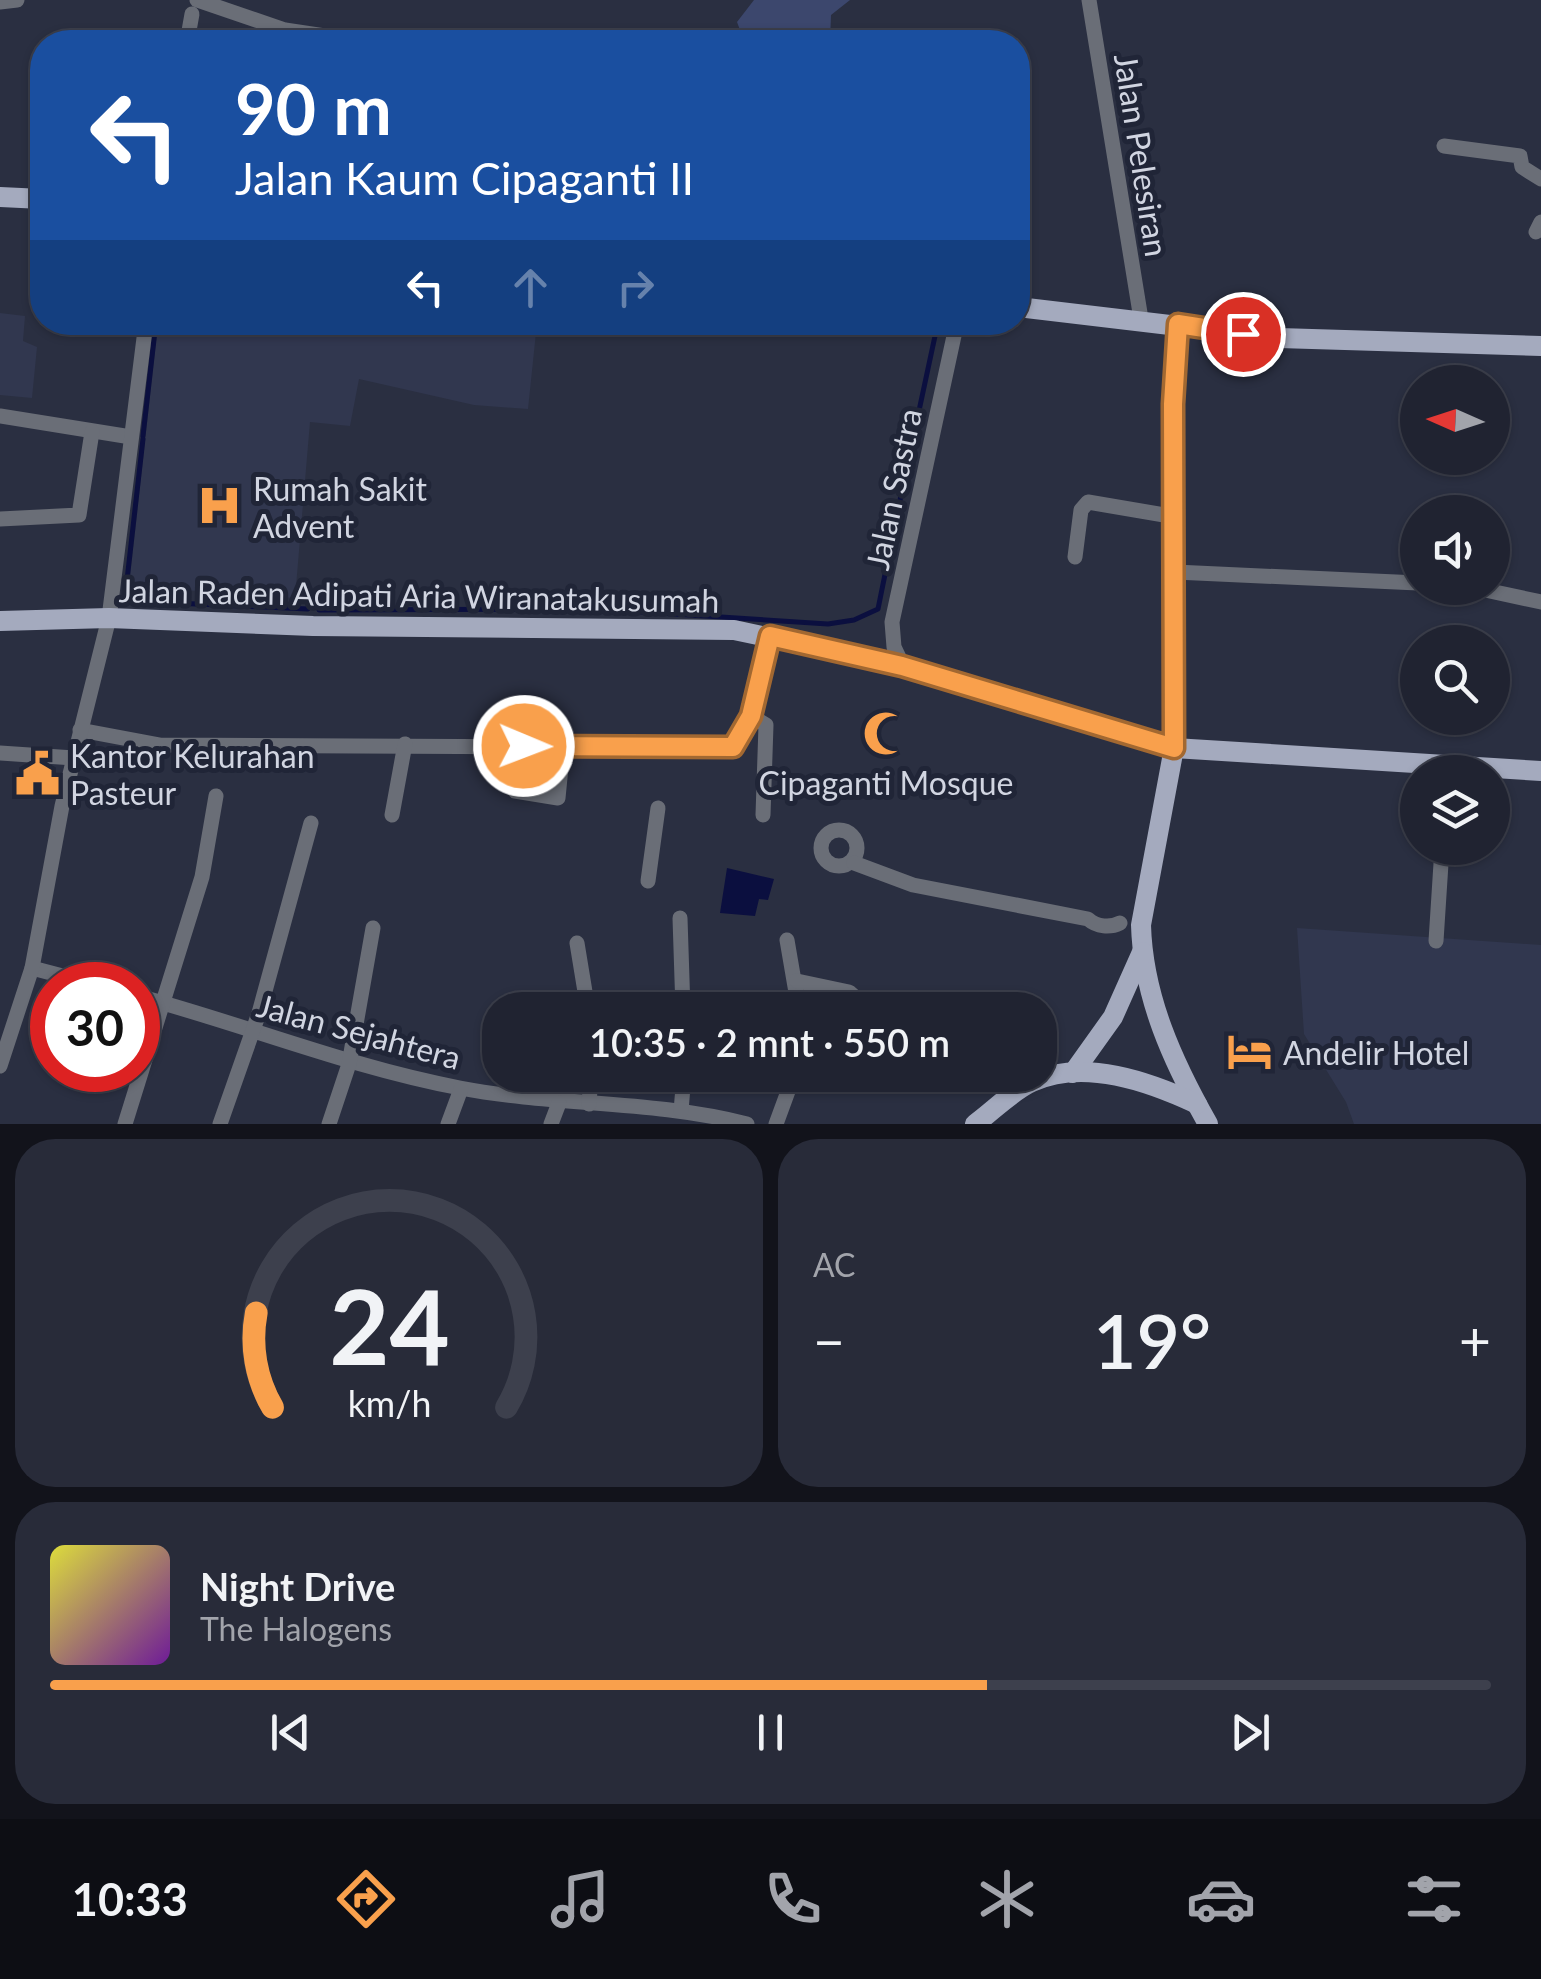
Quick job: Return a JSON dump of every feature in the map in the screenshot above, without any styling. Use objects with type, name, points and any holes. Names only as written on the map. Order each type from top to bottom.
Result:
[{"type":"main road","points":[[0,197],[30,198]]},
{"type":"main road","points":[[1030,308],[1296,339],[1541,346]]},
{"type":"main road","name":"Jalan Raden Adipati Aria Wiranatakusumah","points":[[0,621],[110,618],[313,626],[734,630],[902,666],[1174,748],[1400,765]]},
{"type":"main road","points":[[1174,748],[1129,924],[1142,952],[1162,1034],[1208,1124]]},
{"type":"main road","name":"Jalan Raden Adipati Aria Wiranatakusumah","points":[[1510,770],[1541,771]]},
{"type":"main road","points":[[1073,1073],[1114,1017],[1142,952]]},
{"type":"main road","points":[[976,1124],[1032,1082],[1073,1073],[1148,1081],[1197,1104]]},
{"type":"street","points":[[0,2],[17,0]]},
{"type":"street","name":"Jalan Pelesiran","points":[[1094,6],[1141,320]]},
{"type":"street","points":[[195,7],[285,30]]},
{"type":"street","points":[[1444,146],[1520,156],[1527,173],[1541,179]]},
{"type":"street","points":[[1174,748],[1173,404],[1178,324]]},
{"type":"street","points":[[33,962],[68,757],[80,730],[110,618],[144,335]]},
{"type":"street","name":"Jalan Sastra","points":[[902,666],[894,647],[892,622],[953,335]]},
{"type":"street","points":[[0,416],[131,437]]},
{"type":"street","points":[[0,519],[80,515],[92,432]]},
{"type":"street","points":[[1075,557],[1082,510],[1088,502],[1176,517]]},
{"type":"street","points":[[1176,572],[1400,582]]},
{"type":"street","points":[[1510,595],[1541,602]]},
{"type":"street","points":[[80,730],[160,744],[733,747],[751,716],[770,636]]},
{"type":"street","points":[[751,716],[766,725],[763,815]]},
{"type":"street","points":[[392,815],[405,744]]},
{"type":"street","points":[[514,791],[558,798],[563,747]]},
{"type":"street","points":[[0,752],[68,757]]},
{"type":"street","points":[[125,1124],[166,1003],[202,877],[216,796]]},
{"type":"street","points":[[648,881],[658,808]]},
{"type":"street","points":[[220,1124],[253,1031],[311,824]]},
{"type":"street","points":[[854,863],[912,885],[1088,919],[1096,915],[1129,924]]},
{"type":"street","points":[[1436,941],[1441,865]]},
{"type":"street","points":[[680,918],[683,992]]},
{"type":"street","points":[[329,1124],[349,1064],[373,928]]},
{"type":"street","points":[[787,940],[798,992]]},
{"type":"street","points":[[577,943],[585,992]]},
{"type":"street","points":[[0,1066],[30,974]]},
{"type":"street","points":[[797,981],[849,992]]},
{"type":"street","name":"Jalan Sejahtera","points":[[160,1002],[349,1064],[462,1089],[748,1124]]},
{"type":"street","points":[[448,1124],[462,1089]]},
{"type":"street","points":[[590,1092],[590,1104]]},
{"type":"street","points":[[776,1124],[788,1092]]},
{"type":"street","points":[[550,1124],[559,1102]]},
{"type":"shaded area","points":[[754,0],[850,0],[831,15],[830,30],[740,30],[737,22]]},
{"type":"shaded area","points":[[0,313],[25,316],[23,341],[37,347],[32,398],[0,395]]},
{"type":"shaded area","name":"Rumah Sakit Advent","points":[[157,335],[536,335],[528,409],[474,405],[359,379],[350,426],[310,422],[295,598],[129,586]]},
{"type":"shaded area","points":[[727,868],[774,879],[768,900],[759,899],[755,916],[720,913]]},
{"type":"shaded area","points":[[1297,928],[1541,945],[1541,1124],[1354,1124],[1346,1102],[1304,1034]]},
{"type":"waterway","points":[[143,436],[155,335]]},
{"type":"waterway","points":[[914,434],[935,335]]},
{"type":"waterway","points":[[143,439],[127,580],[131,601],[308,609]]},
{"type":"waterway","points":[[319,610],[596,609],[828,624],[854,620],[878,609],[912,441]]},
{"type":"place","name":"Rumah Sakit Advent","points":[[220,506]]},
{"type":"place","name":"Cipaganti Mosque","points":[[886,734]]},
{"type":"place","name":"Kantor Kelurahan Pasteur","points":[[37,773]]},
{"type":"place","name":"Andelir Hotel","points":[[1250,1052]]},
{"type":"route","points":[[524,746],[733,747],[751,716],[770,636],[902,666],[1174,748],[1173,404],[1178,324],[1243,334]]}]
